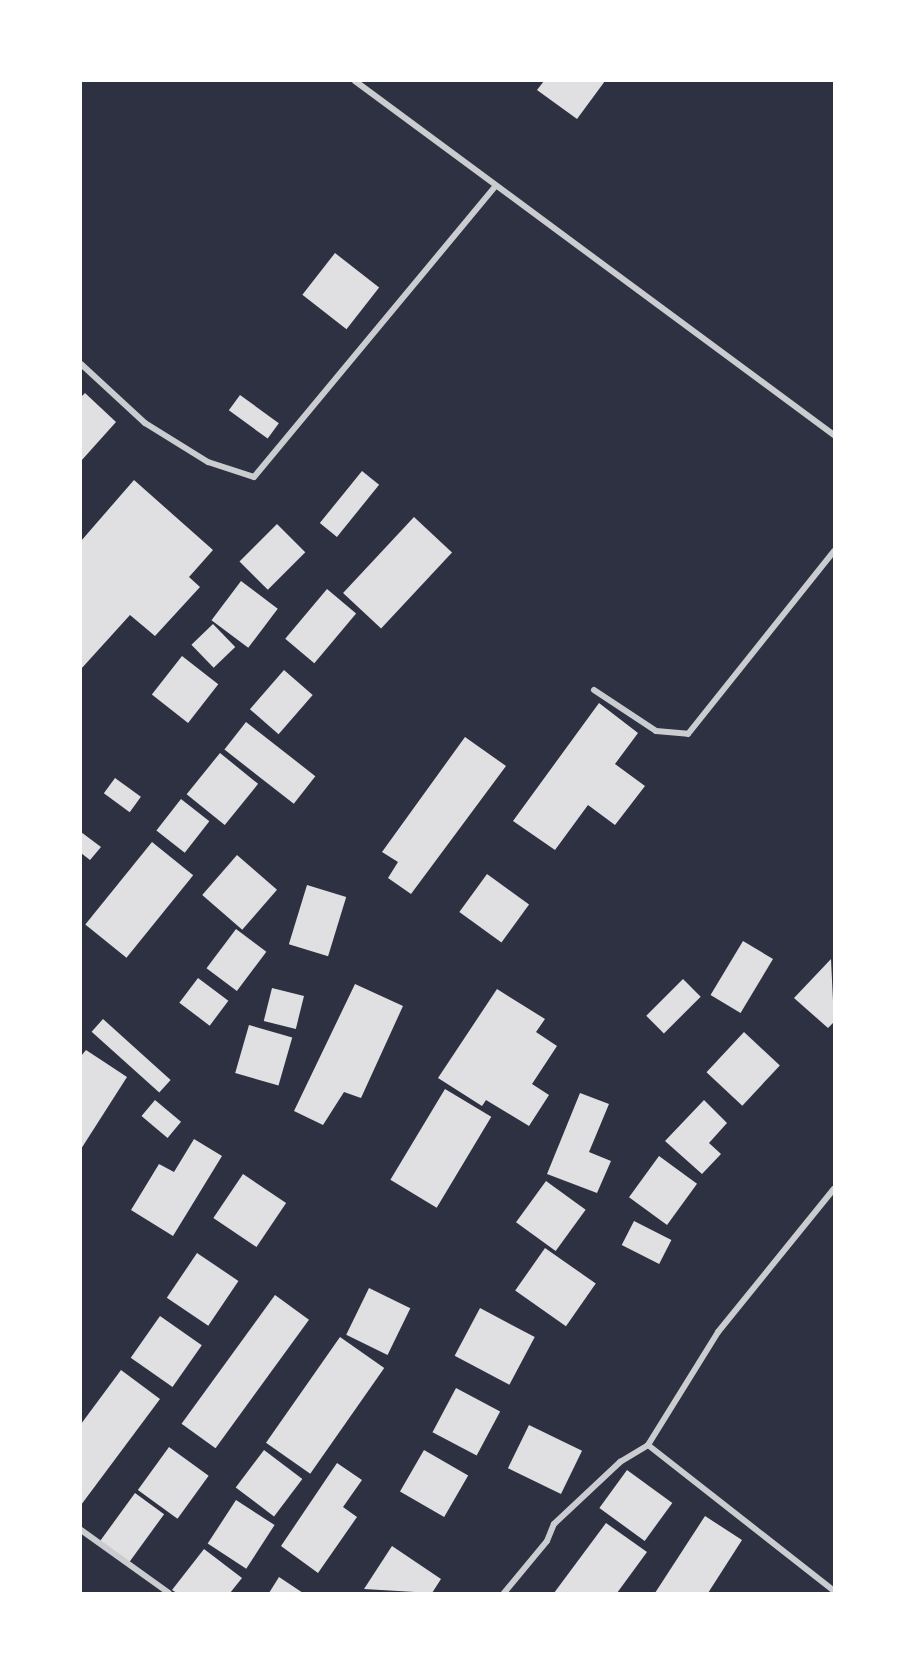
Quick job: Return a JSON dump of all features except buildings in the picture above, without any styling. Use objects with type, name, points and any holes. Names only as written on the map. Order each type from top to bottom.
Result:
[{"type":"street","points":[[355,81],[834,435]]},
{"type":"street","points":[[81,364],[145,423],[208,462],[254,477],[496,186]]},
{"type":"street","points":[[594,690],[656,731],[688,734],[834,551]]},
{"type":"street","points":[[504,1593],[547,1542],[554,1524],[620,1462],[648,1445],[718,1332],[834,1189]]},
{"type":"street","points":[[648,1445],[834,1591]]},
{"type":"street","points":[[81,1530],[168,1593]]}]
